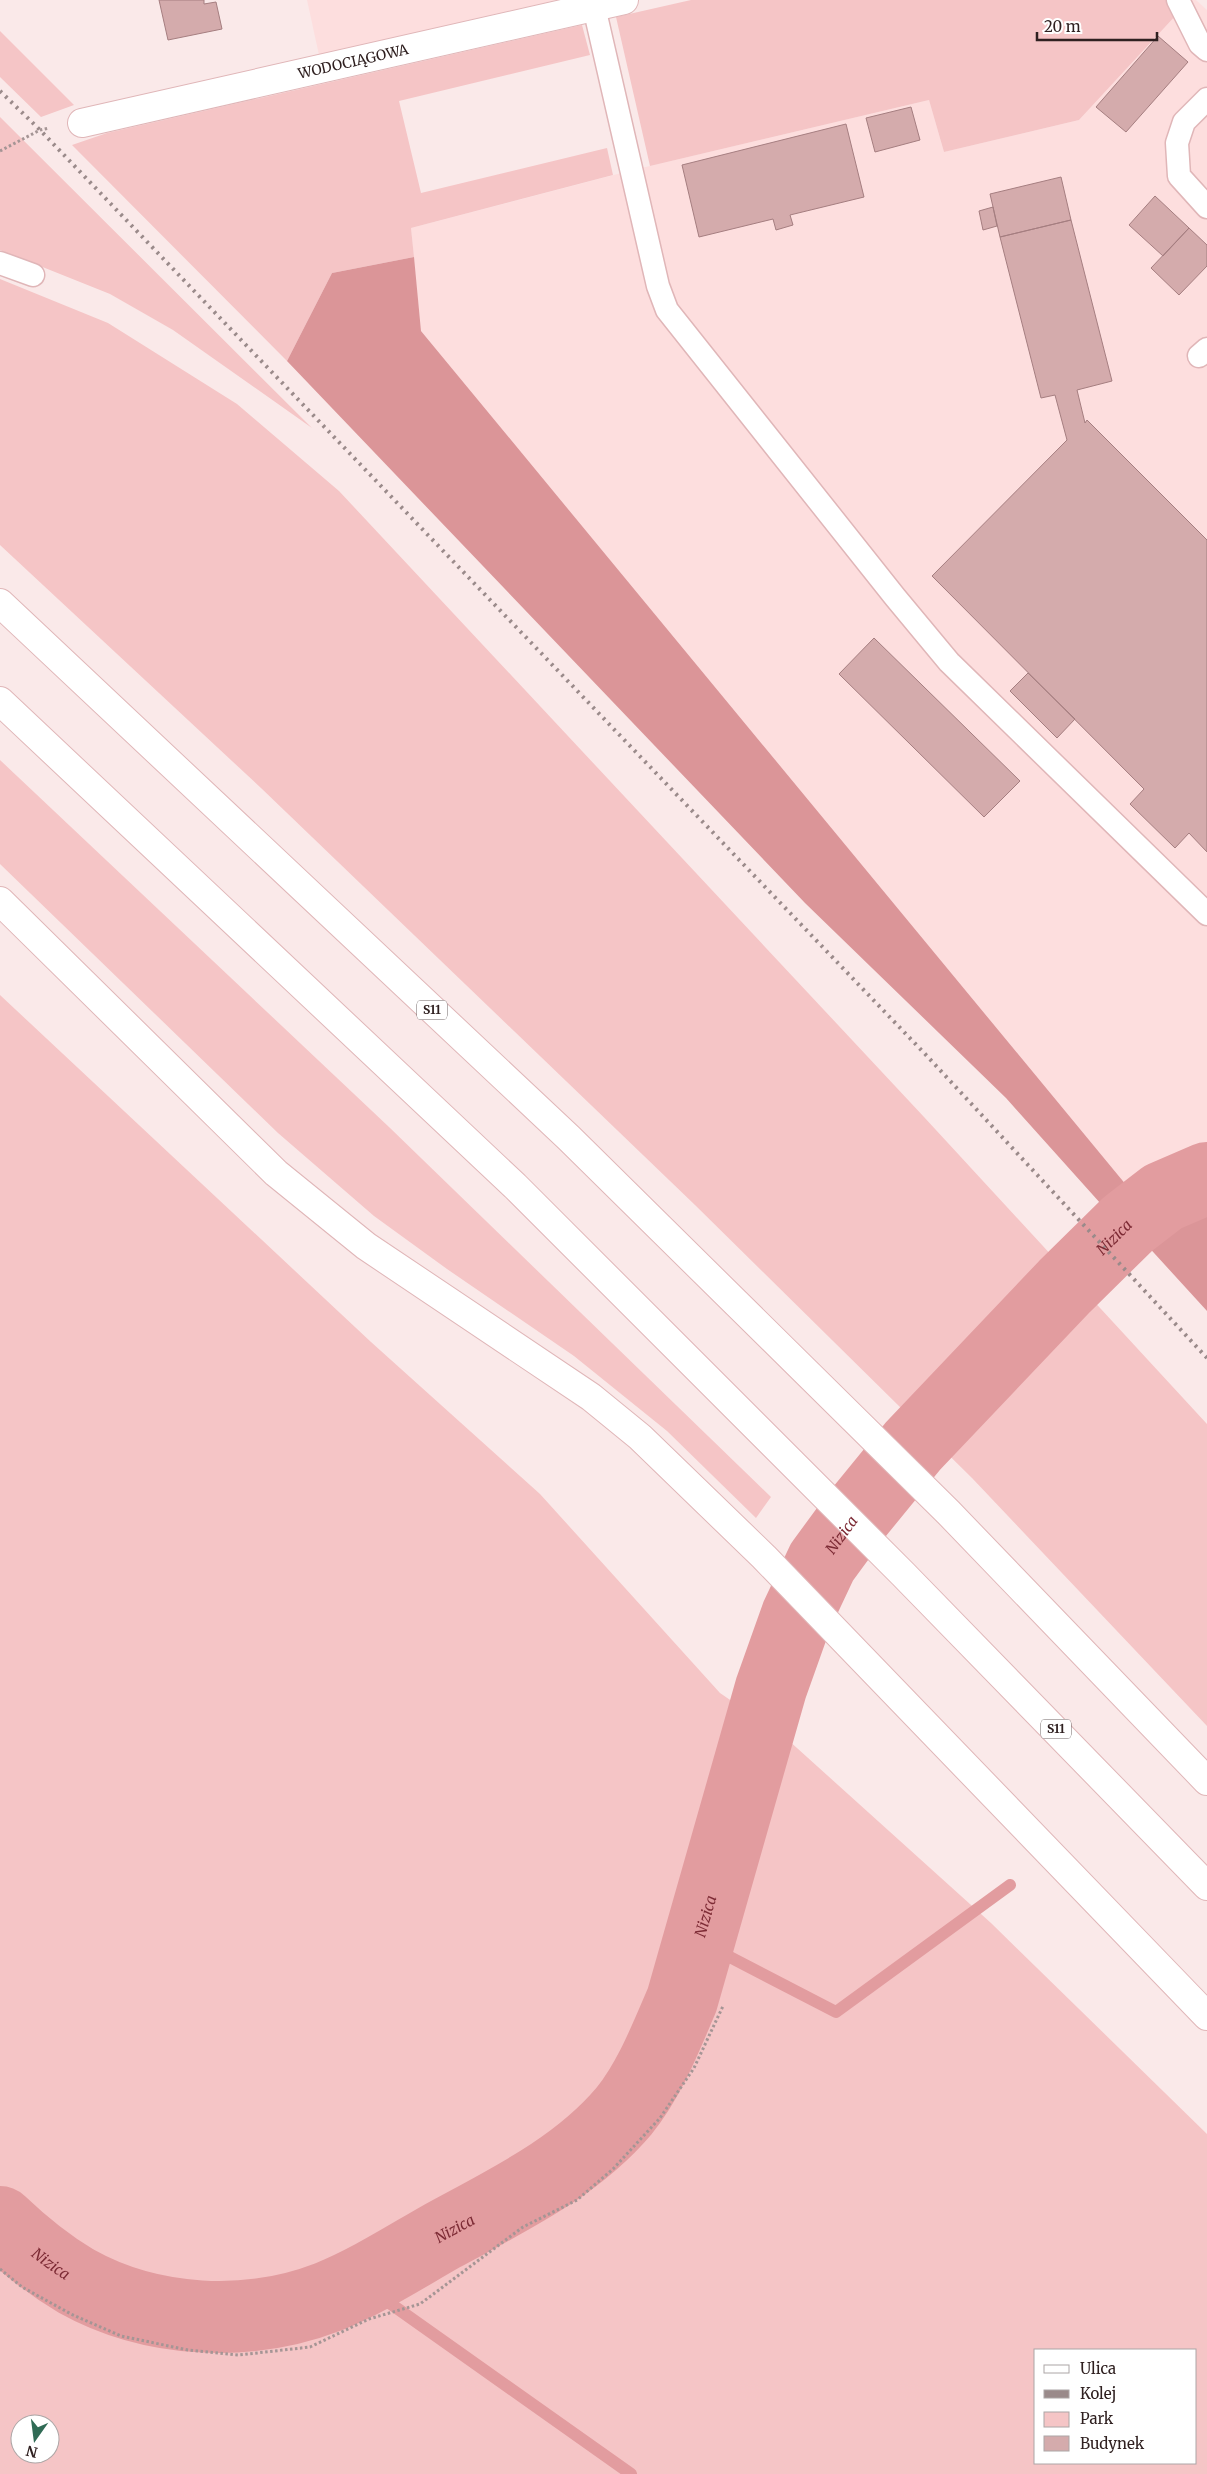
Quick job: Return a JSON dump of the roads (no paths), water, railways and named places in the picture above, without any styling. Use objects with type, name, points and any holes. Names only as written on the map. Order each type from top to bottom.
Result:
[{"type":"main road","name":"WODOCIĄGOWA","points":[[82,123],[624,0]]},
{"type":"main road","name":"S11","points":[[0,603],[569,1138],[948,1512],[1207,1782]]},
{"type":"main road","name":"S11","points":[[0,701],[515,1186],[903,1574],[1207,1886]]},
{"type":"main road","points":[[0,901],[276,1173],[366,1246],[591,1397],[661,1456],[851,1646],[1207,2016]]},
{"type":"lane","points":[[1178,0],[1200,44],[1207,50]]},
{"type":"lane","points":[[594,7],[658,286],[667,310],[888,590],[949,662],[1207,914]]},
{"type":"lane","points":[[1207,98],[1184,122],[1177,143],[1180,176],[1207,207]]},
{"type":"lane","points":[[0,263],[34,275]]},
{"type":"waterway","name":"Nizica","points":[[0,2222],[56,2268],[76,2281],[105,2295],[136,2306],[168,2313],[233,2317],[297,2307],[328,2297],[357,2284],[539,2182],[584,2150],[605,2131],[633,2099],[657,2057],[682,2000],[771,1688],[797,1615],[822,1562],[855,1517],[913,1446],[1065,1286],[1128,1224],[1163,1197],[1207,1178]]},
{"type":"waterway","points":[[699,1941],[836,2012],[1010,1885]]},
{"type":"waterway","points":[[360,2282],[631,2474]]},
{"type":"railway","points":[[0,91],[40,130],[927,1056],[1207,1358]]}]
